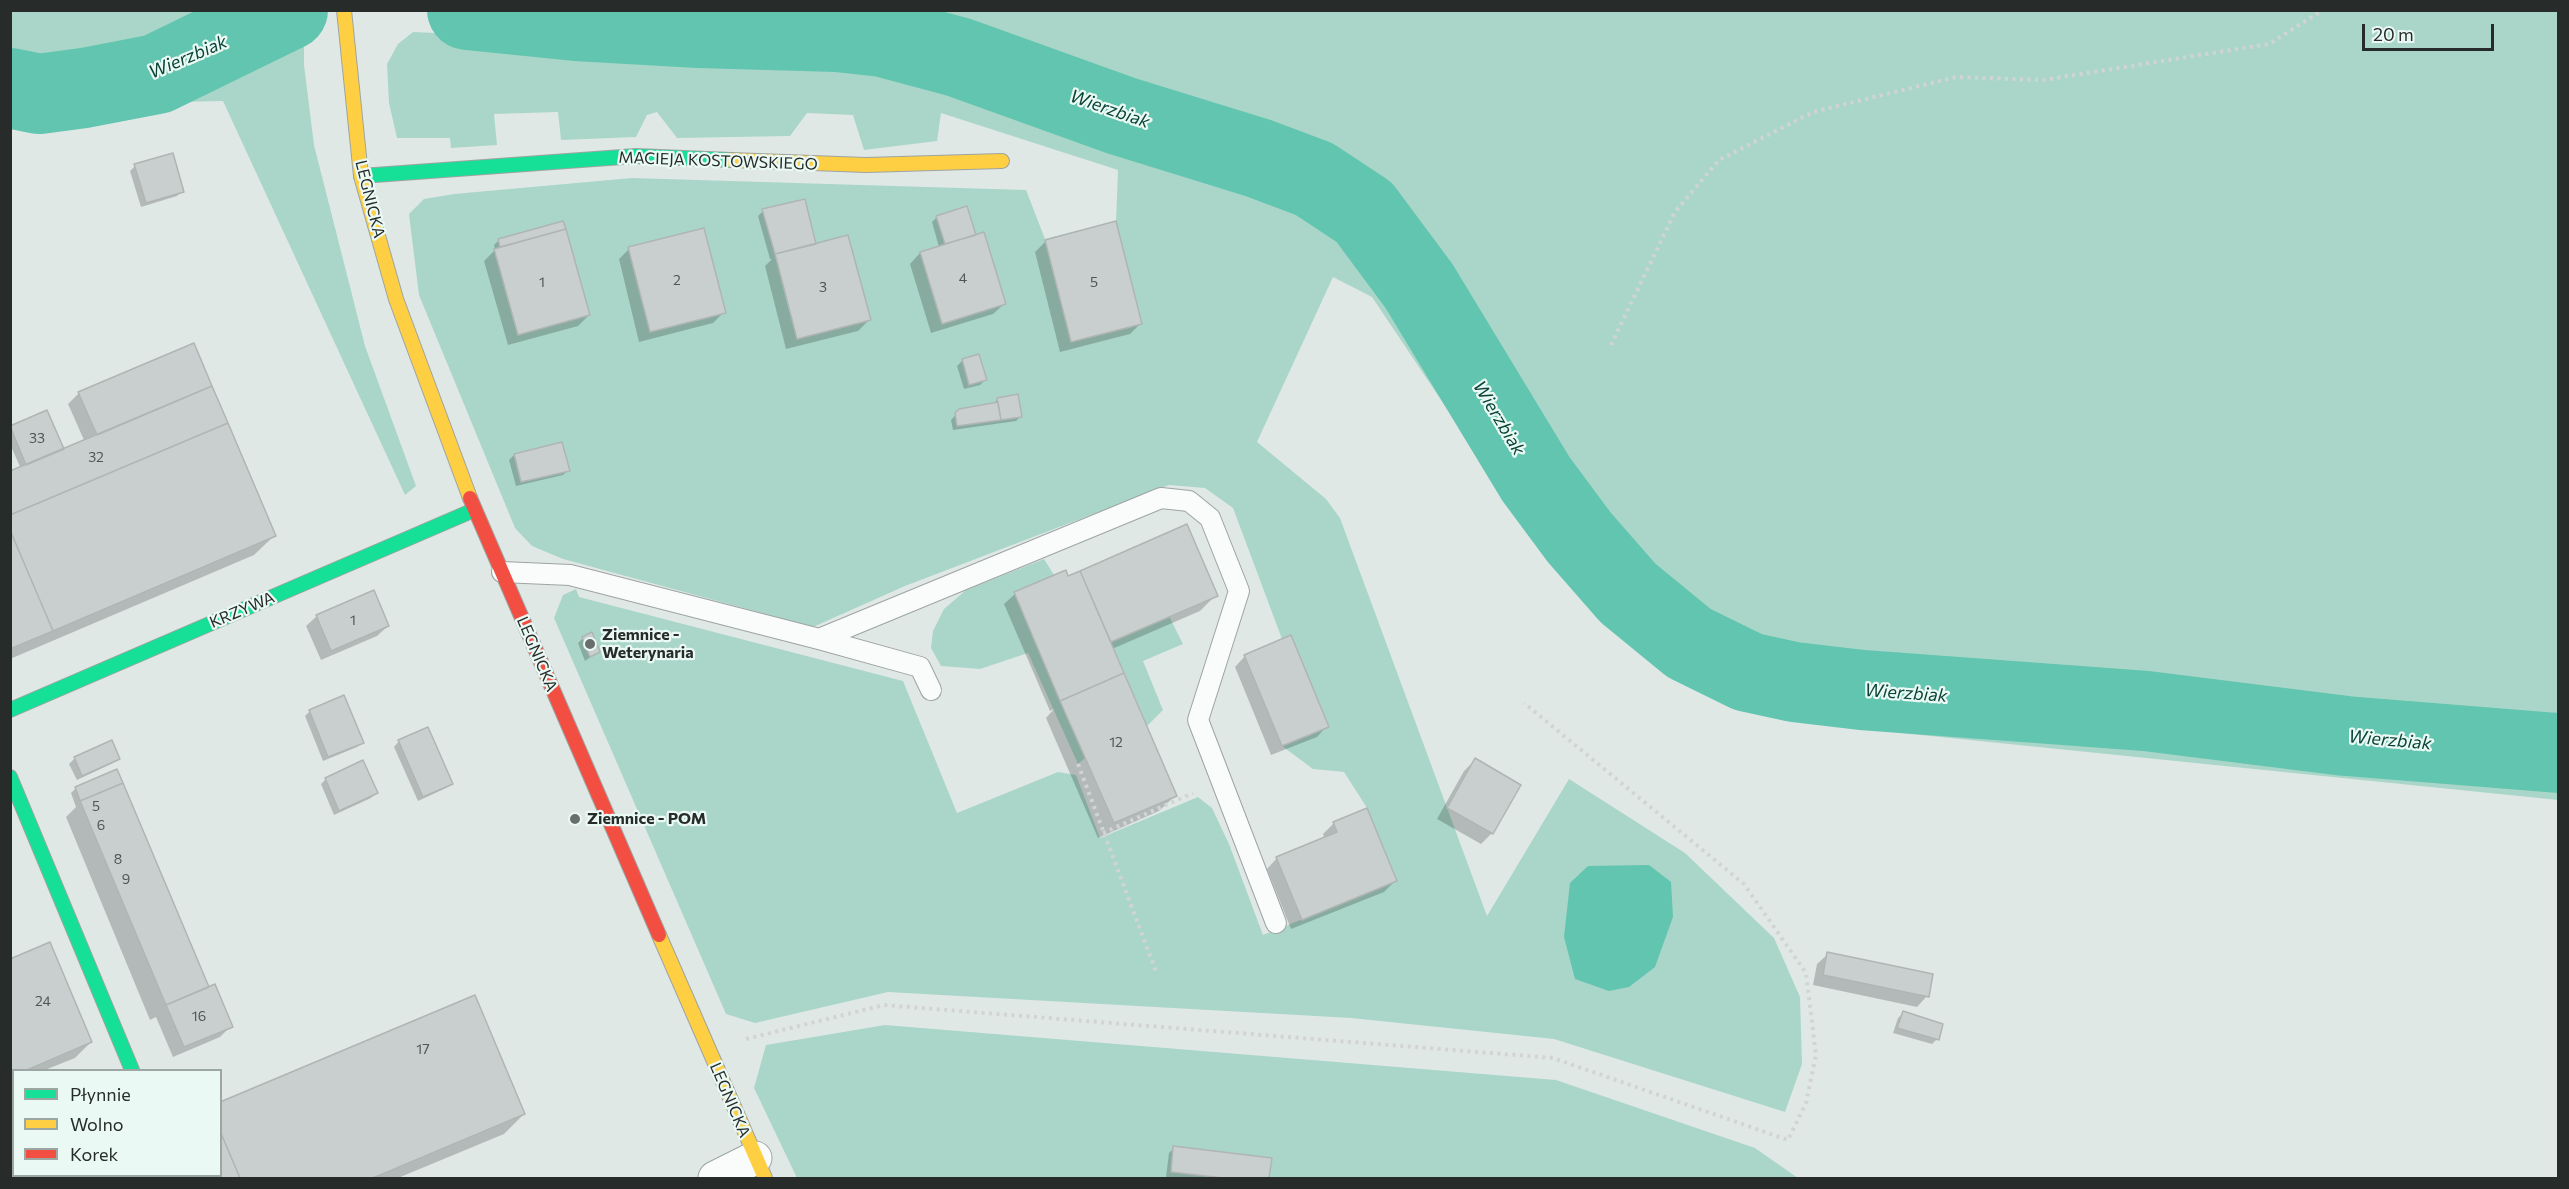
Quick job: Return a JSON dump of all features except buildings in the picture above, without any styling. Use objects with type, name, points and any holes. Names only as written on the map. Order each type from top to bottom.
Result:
[{"type":"street","name":"LEGNICKA","points":[[344,10],[353,115],[362,176],[396,299],[474,510],[760,1168]]},
{"type":"street","name":"MACIEJA KOSTOWSKIEGO","points":[[362,176],[636,156],[866,165],[1002,161]]},
{"type":"street","name":"KRZYWA","points":[[10,710],[474,510]]},
{"type":"street","points":[[10,777],[131,1069]]},
{"type":"street","points":[[715,1179],[760,1168]]},
{"type":"lane","points":[[819,639],[1161,498],[1188,501],[1210,518],[1239,591],[1198,720],[1276,923]]},
{"type":"lane","points":[[502,572],[570,575],[921,667],[931,690]]},
{"type":"path","points":[[1611,345],[1675,212],[1719,160],[1813,112],[1956,77],[2043,80],[2269,44],[2324,10]]},
{"type":"path","points":[[708,1048],[884,1005],[1553,1058],[1788,1140],[1806,1103],[1816,1055],[1806,973],[1744,884],[1524,703]]},
{"type":"path","points":[[1078,764],[1157,974]]},
{"type":"path","points":[[1103,832],[1221,781]]},
{"type":"shaded area","points":[[10,11],[304,11],[304,65],[314,145],[365,346],[416,486],[405,495],[223,101],[11,106]]},
{"type":"shaded area","points":[[810,11],[2558,11],[2558,735],[2417,725],[2087,691],[1976,687],[1852,675],[1790,668],[1731,651],[1652,596],[1598,537],[1517,415],[1435,283],[1397,231],[1343,173],[1227,128],[1067,74],[938,26]]},
{"type":"shaded area","points":[[413,32],[901,53],[1351,219],[1379,247],[1506,458],[1566,543],[1640,625],[1719,676],[1822,701],[2101,721],[2320,750],[2558,771],[2558,800],[1852,728],[1767,709],[1693,684],[1594,603],[1502,491],[1372,297],[1333,277],[1257,442],[1326,499],[1340,518],[1487,916],[1569,779],[1685,853],[1774,938],[1800,997],[1802,1064],[1785,1112],[1554,1039],[1351,1018],[888,992],[755,1023],[726,1014],[554,618],[563,595],[576,589],[579,597],[903,681],[957,813],[1058,772],[1076,775],[1100,838],[1198,797],[1212,808],[1229,844],[1263,935],[1397,881],[1367,808],[1344,772],[1313,769],[1282,746],[1329,726],[1291,636],[1282,639],[1233,508],[1205,488],[1169,485],[905,586],[813,627],[563,559],[532,546],[515,528],[419,295],[409,214],[424,199],[454,194],[632,178],[1026,190],[1045,239],[1116,221],[1118,170],[941,113],[937,141],[864,150],[853,115],[807,113],[790,136],[677,138],[657,112],[647,115],[636,137],[561,140],[558,112],[494,114],[497,145],[451,148],[450,138],[397,138],[389,103],[387,64],[398,44]]},
{"type":"shaded area","points":[[1044,559],[1054,575],[1014,593],[1085,758],[1078,764],[1028,653],[980,669],[941,666],[931,648],[933,631],[944,609],[966,590]]},
{"type":"shaded area","points":[[1169,616],[1183,644],[1143,661],[1163,710],[1147,726],[1111,642]]},
{"type":"shaded area","points":[[1649,865],[1671,882],[1673,917],[1655,967],[1629,987],[1609,991],[1575,979],[1564,937],[1570,883],[1588,866]]},
{"type":"shaded area","points":[[885,1025],[1556,1080],[1755,1148],[1798,1178],[797,1178],[754,1088],[766,1045]]},
{"type":"waterway","name":"Wierzbiak","points":[[10,88],[39,94],[157,74],[288,10]]},
{"type":"waterway","name":"Wierzbiak","points":[[467,10],[576,21],[699,28],[837,32],[883,37],[958,57],[1122,116],[1258,158],[1314,179],[1364,212],[1419,286],[1536,479],[1579,537],[1628,593],[1689,643],[1748,672],[1794,682],[1862,690],[2146,711],[2346,736],[2558,753]]},
{"type":"traffic: fast","points":[[361,176],[636,156],[731,160]]},
{"type":"traffic: fast","points":[[10,710],[474,510]]},
{"type":"traffic: fast","points":[[10,777],[132,1069]]},
{"type":"traffic: slow","points":[[344,10],[361,176],[396,299],[470,498]]},
{"type":"traffic: slow","points":[[731,160],[866,165],[1002,161]]},
{"type":"traffic: slow","points":[[659,935],[765,1178]]},
{"type":"traffic: jam","points":[[470,498],[659,935]]},
{"type":"place","name":"Ziemnice - Weterynaria","points":[[590,644]]},
{"type":"place","name":"Ziemnice - POM","points":[[575,819]]}]
